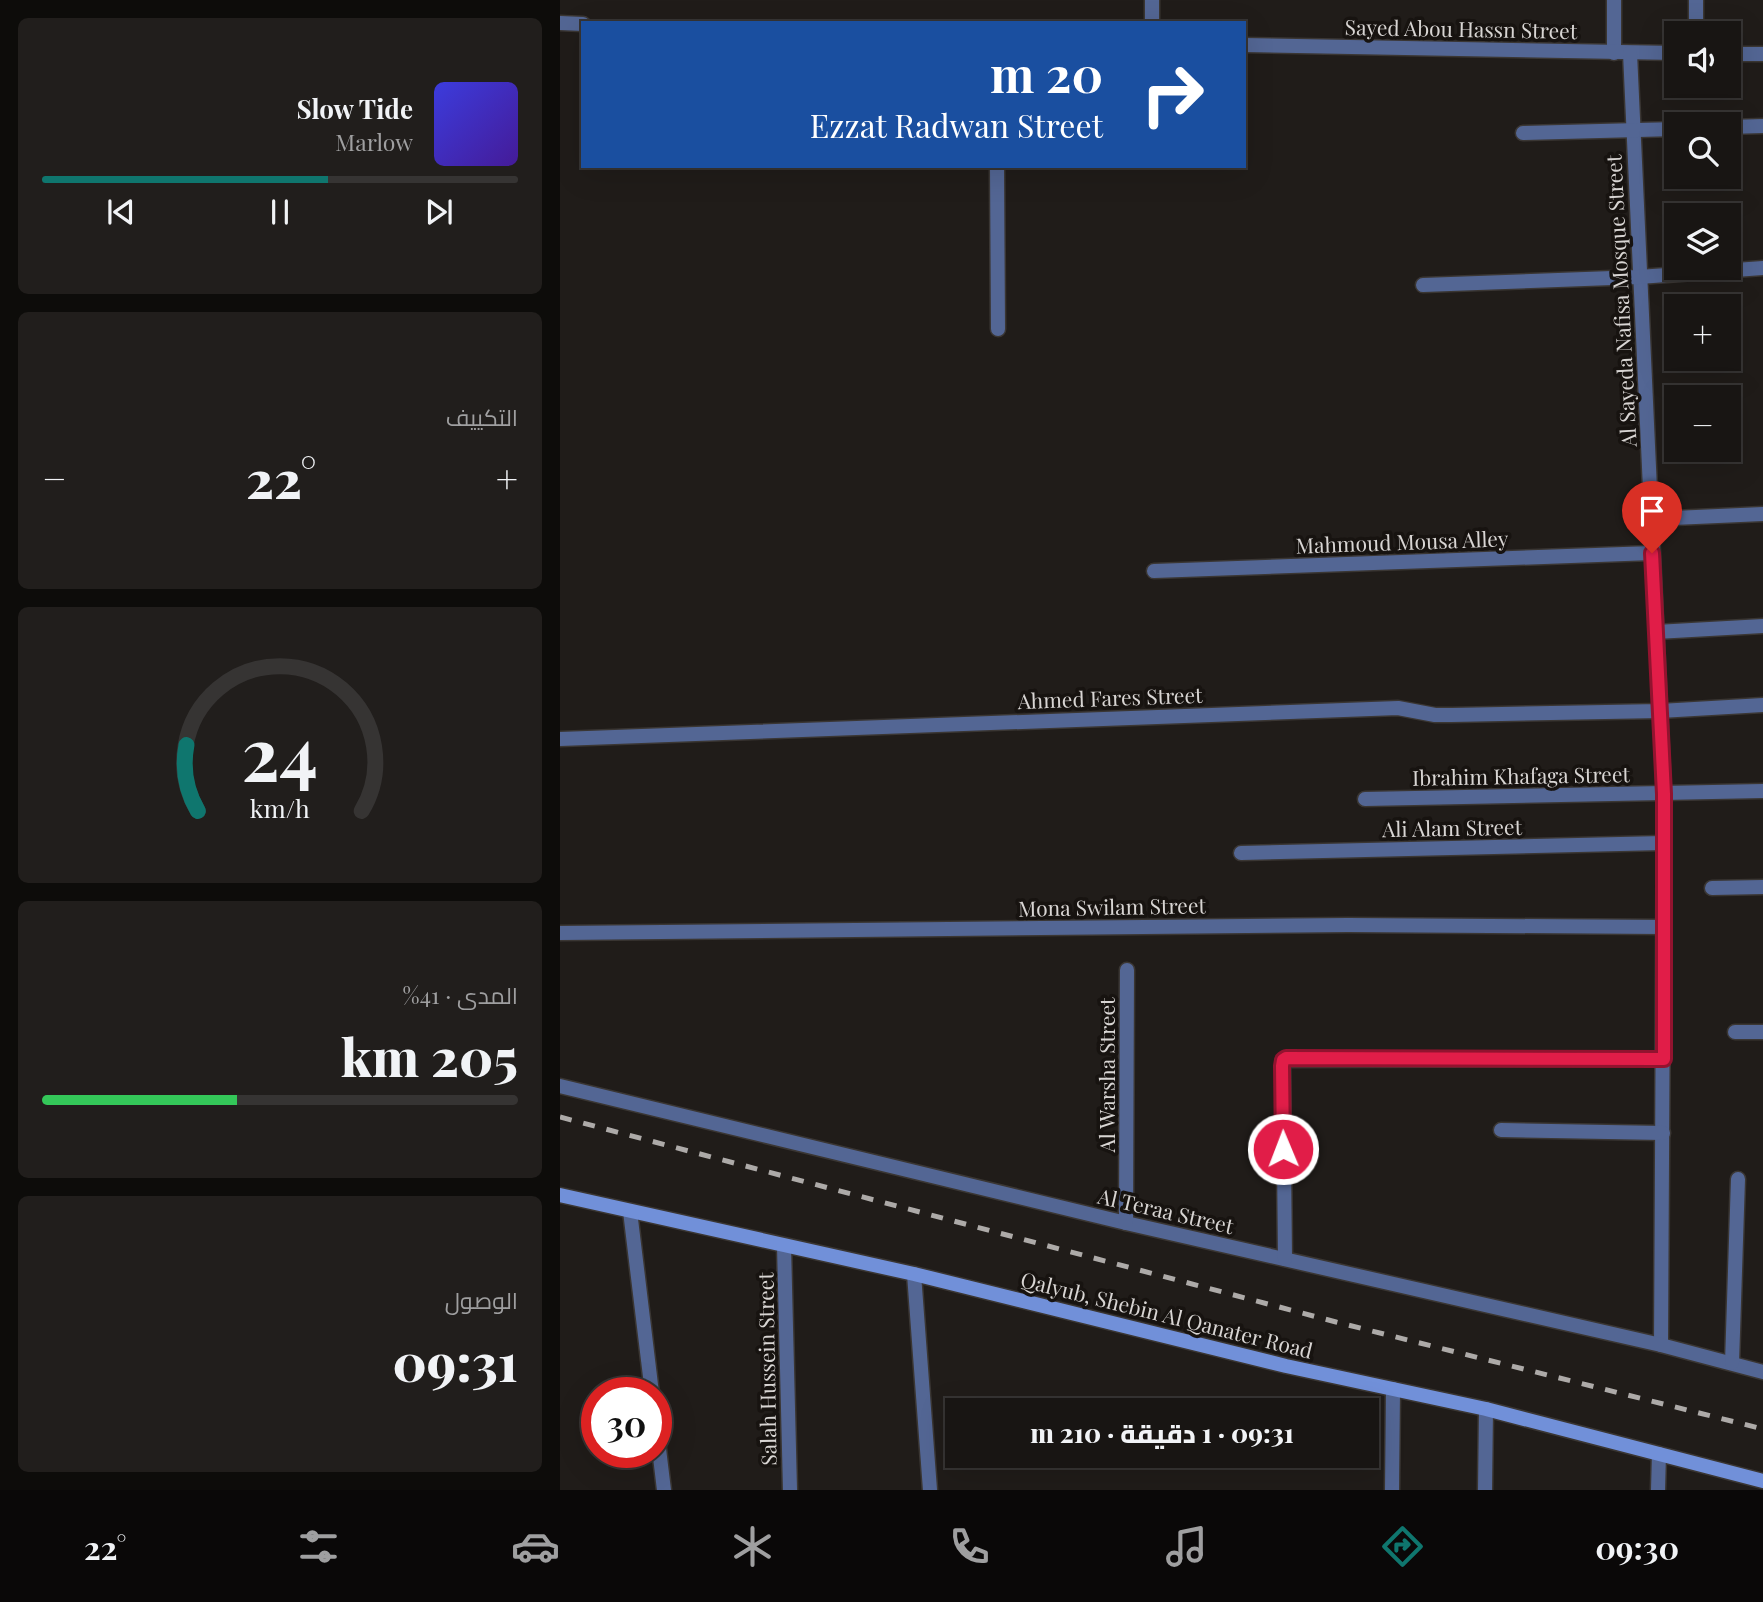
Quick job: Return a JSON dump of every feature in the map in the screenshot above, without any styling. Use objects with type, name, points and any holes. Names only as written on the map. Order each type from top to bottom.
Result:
[{"type":"main road","name":"Qalyub, Shebin Al Qanater Road","points":[[560,1195],[915,1274],[1272,1362],[1486,1409],[1762,1484]]},
{"type":"street","points":[[1152,0],[1152,21]]},
{"type":"street","points":[[1614,0],[1615,53]]},
{"type":"street","points":[[1696,0],[1696,21]]},
{"type":"street","points":[[560,23],[581,24]]},
{"type":"street","name":"Sayed Abou Hassn Street","points":[[1246,44],[1664,54]]},
{"type":"street","name":"Al Sayeda Nafisa Mosque Street","points":[[1630,53],[1664,794],[1661,1345]]},
{"type":"street","points":[[1741,54],[1763,54]]},
{"type":"street","points":[[1741,127],[1763,126]]},
{"type":"street","points":[[1523,134],[1664,129]]},
{"type":"street","points":[[997,168],[998,329]]},
{"type":"street","points":[[1423,285],[1639,277],[1763,268]]},
{"type":"street","points":[[1651,519],[1763,514]]},
{"type":"street","name":"Mahmoud Mousa Alley","points":[[1154,571],[1652,553]]},
{"type":"street","points":[[1657,632],[1763,626]]},
{"type":"street","name":"Ahmed Fares Street","points":[[560,738],[1398,708],[1434,715],[1452,715],[1660,711],[1763,705]]},
{"type":"street","name":"Ibrahim Khafaga Street","points":[[1364,799],[1763,791]]},
{"type":"street","name":"Ali Alam Street","points":[[1241,853],[1664,843]]},
{"type":"street","points":[[1712,888],[1763,887]]},
{"type":"street","name":"Mona Swilam Street","points":[[560,933],[1334,925],[1664,927]]},
{"type":"street","name":"Al Warsha Street","points":[[1126,1223],[1127,970]]},
{"type":"street","points":[[1735,1032],[1763,1032]]},
{"type":"street","points":[[1285,1259],[1283,1060],[1664,1059]]},
{"type":"street","name":"Al Teraa Street","points":[[560,1086],[1126,1223],[1661,1345],[1763,1372]]},
{"type":"street","points":[[1501,1129],[1663,1133]]},
{"type":"street","points":[[1732,1363],[1738,1179]]},
{"type":"street","points":[[630,1211],[650,1377]]},
{"type":"street","name":"Salah Hussein Street","points":[[784,1246],[790,1490]]},
{"type":"street","points":[[915,1274],[930,1490]]},
{"type":"street","points":[[1392,1490],[1393,1389]]},
{"type":"street","points":[[1485,1490],[1486,1409]]},
{"type":"street","points":[[1658,1490],[1659,1454]]},
{"type":"street","points":[[661,1468],[664,1490]]},
{"type":"railway","points":[[560,1117],[1336,1322],[1763,1429]]},
{"type":"route","points":[[1283,1149],[1282,1066],[1286,1058],[1664,1059],[1664,794],[1652,553]]}]
